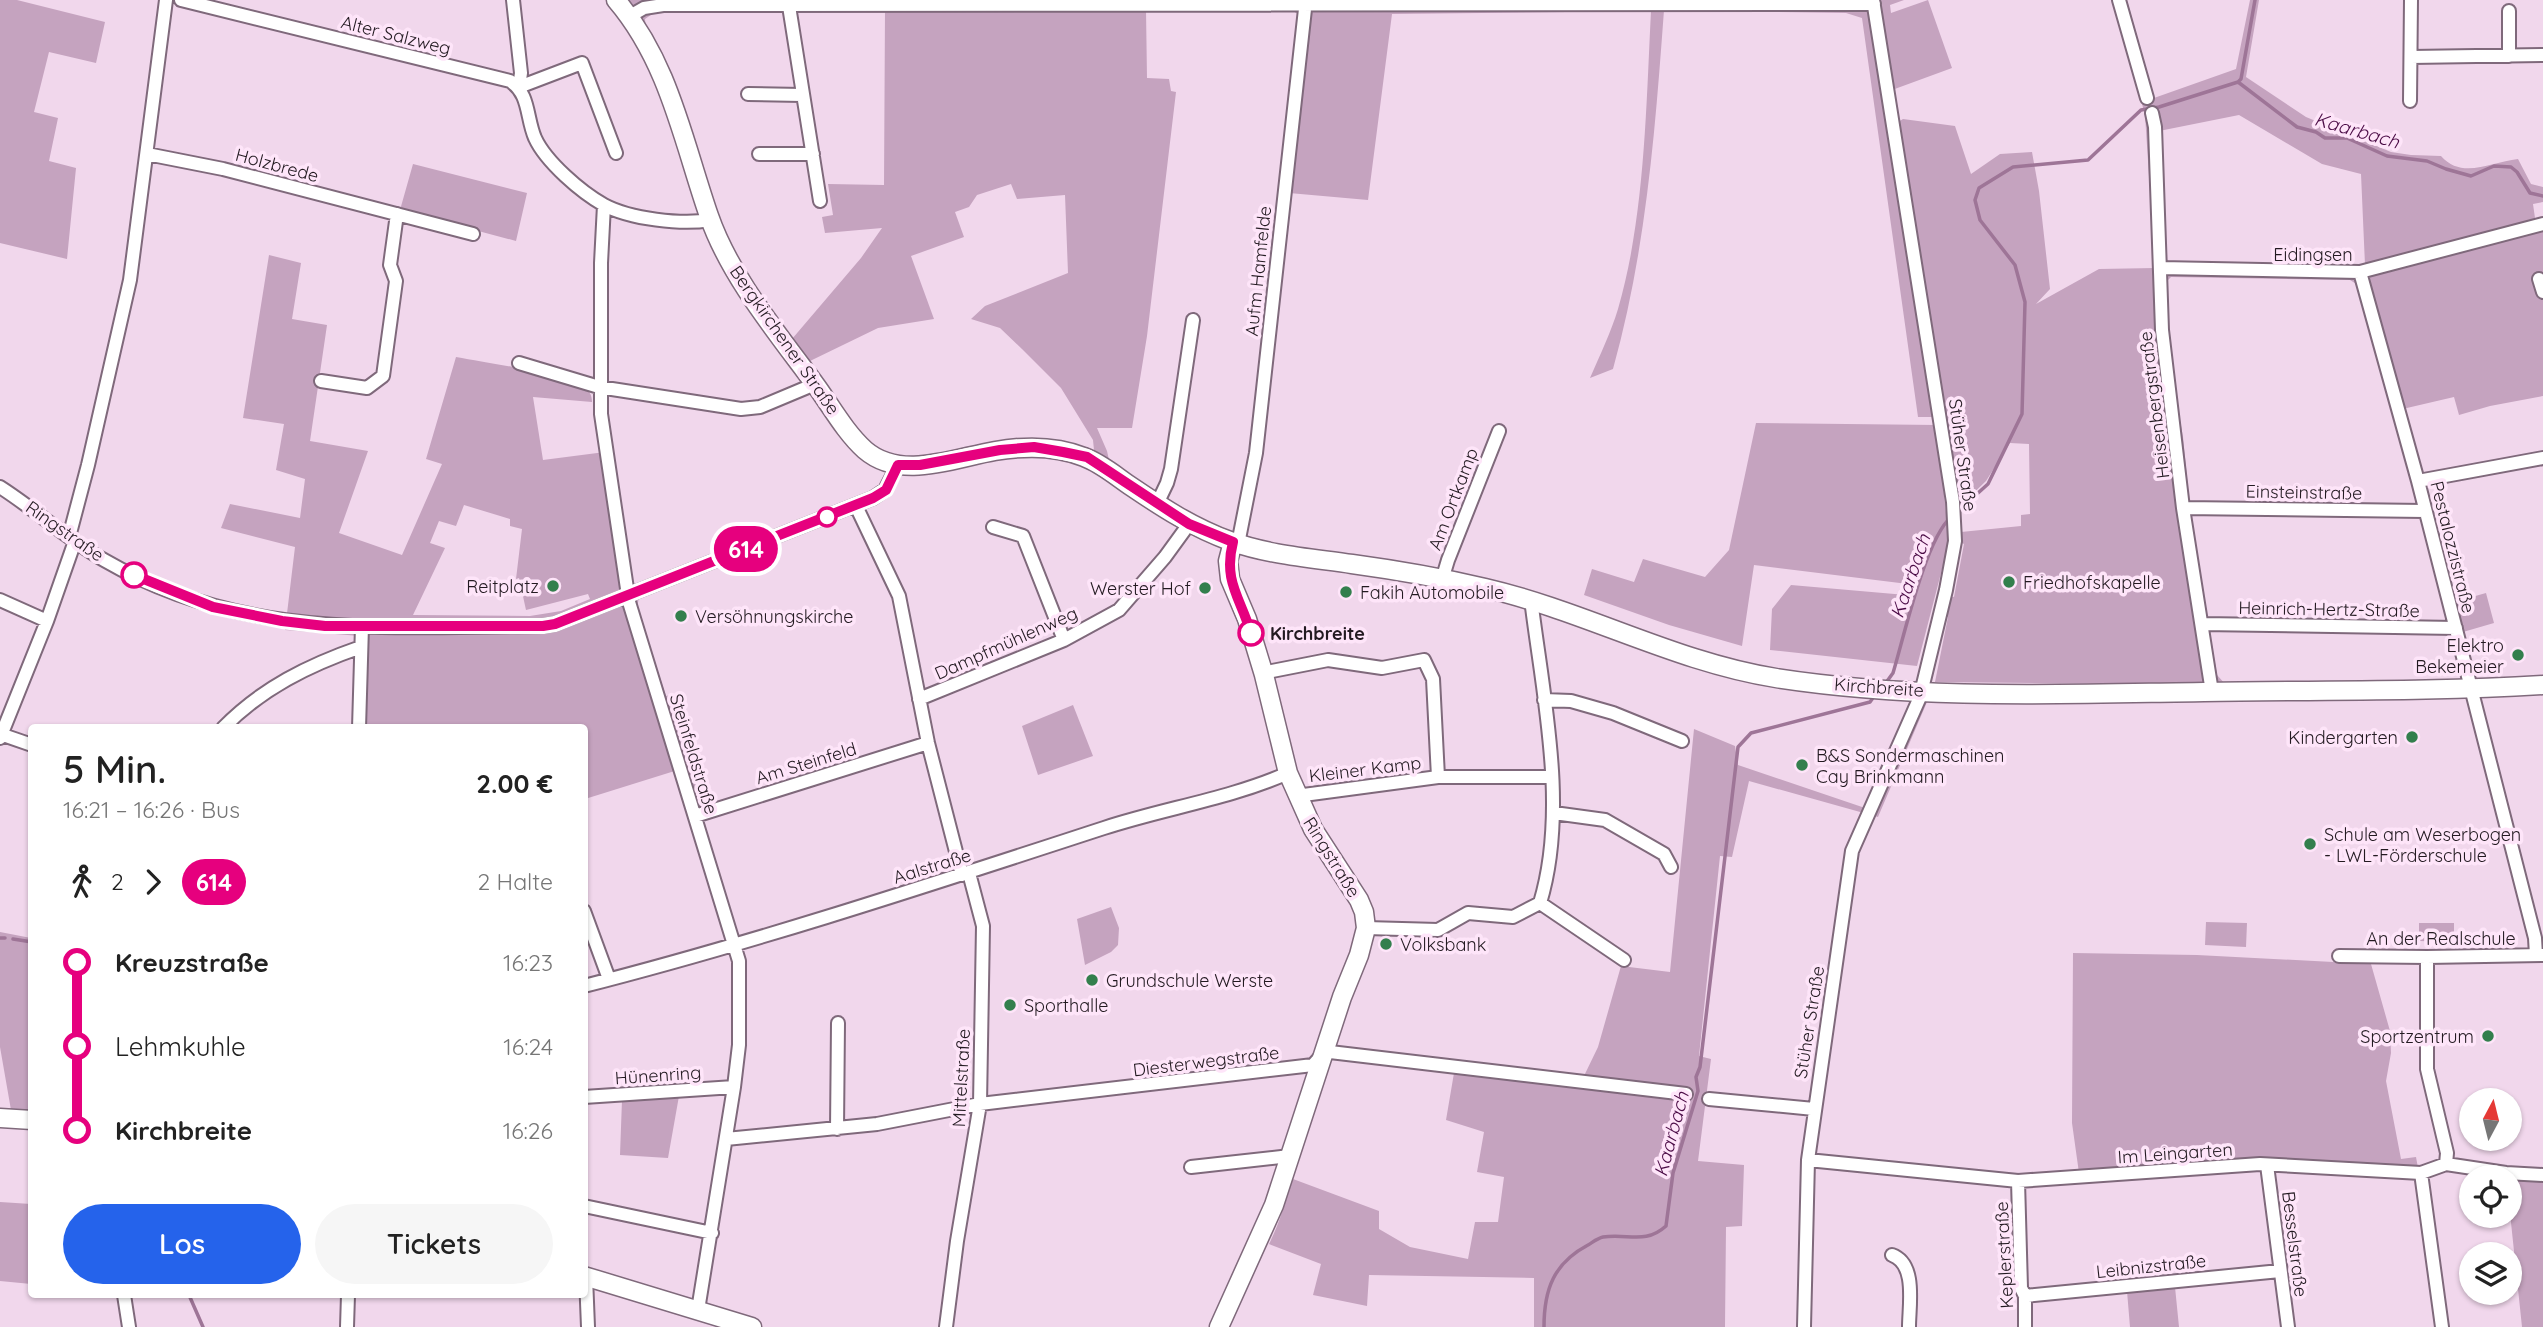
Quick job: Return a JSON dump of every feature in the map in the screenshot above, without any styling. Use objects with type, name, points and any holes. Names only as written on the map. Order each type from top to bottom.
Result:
[{"type":"street","points":[[28,744],[0,735],[47,621],[72,539],[130,280],[166,0]]},
{"type":"street","name":"Alter Salzweg","points":[[181,0],[510,81],[519,87]]},
{"type":"street","points":[[513,0],[521,73],[519,87],[524,95],[536,140],[548,158],[604,205],[621,212],[687,222],[710,220]]},
{"type":"street","name":"Bergkirchener Straße","points":[[616,0],[630,16],[669,90],[710,220],[730,262],[862,446],[882,461],[898,465]]},
{"type":"street","points":[[2119,0],[2147,98]]},
{"type":"street","points":[[2410,101],[2411,0]]},
{"type":"street","points":[[630,16],[653,5],[1874,2]]},
{"type":"street","name":"Stüher Straße","points":[[1804,1327],[1808,1160],[1852,850],[1921,690],[1946,590],[1955,541],[1953,502],[1874,2]]},
{"type":"street","name":"Aufm Hamfelde","points":[[1236,543],[1250,494],[1256,453],[1306,3]]},
{"type":"street","points":[[789,6],[820,201]]},
{"type":"street","points":[[2509,11],[2509,56]]},
{"type":"street","points":[[2412,57],[2543,55]]},
{"type":"street","points":[[519,87],[582,63],[616,153]]},
{"type":"street","points":[[748,94],[802,94]]},
{"type":"street","name":"Heisenbergstraße","points":[[2152,113],[2155,127],[2162,330],[2183,508],[2212,692]]},
{"type":"street","name":"Holzbrede","points":[[147,154],[223,169],[473,234]]},
{"type":"street","points":[[759,154],[813,154]]},
{"type":"street","name":"Steinfeldstraße","points":[[604,205],[599,387],[628,594],[739,961],[739,1045],[698,1310]]},
{"type":"street","points":[[321,381],[368,388],[383,376],[396,281],[390,265],[397,214]]},
{"type":"street","name":"Eidingsen","points":[[2161,268],[2360,272],[2542,224]]},
{"type":"street","name":"Pestalozzistraße","points":[[2360,272],[2418,481],[2540,955]]},
{"type":"street","points":[[1157,504],[1171,469],[1192,320]]},
{"type":"street","points":[[519,363],[599,387],[752,409],[815,384]]},
{"type":"street","name":"Am Ortkamp","points":[[1442,580],[1499,431]]},
{"type":"street","points":[[898,465],[920,465],[1000,450],[1034,447],[1087,457],[1189,524],[1236,543]]},
{"type":"street","points":[[2418,481],[2543,458]]},
{"type":"street","name":"Ringstraße","points":[[0,487],[104,560],[213,607],[282,621],[325,626],[543,626],[555,624],[856,506],[886,490],[898,465]]},
{"type":"street","name":"Mittelstraße","points":[[856,506],[899,596],[928,743],[965,874],[983,926],[980,1104],[946,1327]]},
{"type":"street","name":"Einsteinstraße","points":[[2183,508],[2425,511]]},
{"type":"street","name":"Dampfmühlenweg","points":[[919,699],[1064,640],[1119,610],[1165,557],[1189,524]]},
{"type":"street","points":[[993,527],[1023,536],[1064,640]]},
{"type":"street","name":"Kirchbreite","points":[[1236,543],[1265,551],[1362,565],[1480,587],[1533,601],[1660,647],[1740,671],[1871,688],[1997,695],[2543,685]]},
{"type":"street","name":"Ringstraße","points":[[1236,543],[1228,561],[1230,579],[1247,619],[1264,675],[1288,774],[1313,829],[1359,900],[1366,928]]},
{"type":"street","points":[[0,600],[47,621]]},
{"type":"street","points":[[1219,1327],[1274,1205],[1366,928],[1438,930],[1468,913],[1513,917],[1540,903],[1547,880],[1554,813],[1533,601]]},
{"type":"street","name":"Heinrich-Hertz-Straße","points":[[2202,624],[2456,628]]},
{"type":"street","points":[[359,724],[362,626]]},
{"type":"street","points":[[227,724],[247,705],[290,676],[325,659],[361,647]]},
{"type":"street","name":"Kleiner Kamp","points":[[1264,675],[1328,660],[1382,668],[1423,660],[1433,679],[1438,777]]},
{"type":"street","points":[[1544,700],[1571,701],[1613,713],[1682,741]]},
{"type":"street","name":"Am Steinfeld","points":[[695,816],[928,743]]},
{"type":"street","name":"Aalstraße","points":[[588,985],[736,945],[1124,821],[1243,791],[1288,774]]},
{"type":"street","name":"Kleiner Kamp","points":[[1296,796],[1438,777],[1552,777]]},
{"type":"street","points":[[1554,813],[1605,820],[1664,854],[1671,867]]},
{"type":"street","points":[[1540,903],[1624,960]]},
{"type":"street","points":[[588,922],[608,979]]},
{"type":"street","name":"An der Realschule","points":[[2339,956],[2540,955]]},
{"type":"street","points":[[2427,957],[2427,1069],[2447,1153],[2446,1164]]},
{"type":"street","points":[[837,1129],[838,1023]]},
{"type":"street","name":"Diesterwegstraße","points":[[726,1139],[884,1124],[980,1104],[1313,1065],[1323,1054],[1330,1052],[1686,1094]]},
{"type":"street","name":"Hünenring","points":[[588,1097],[734,1087]]},
{"type":"street","points":[[1709,1099],[1814,1109]]},
{"type":"street","points":[[0,1118],[28,1121]]},
{"type":"street","points":[[1191,1167],[1290,1156]]},
{"type":"street","name":"Im Leingarten","points":[[1808,1160],[2018,1181],[2267,1165],[2421,1173],[2446,1164],[2506,1173],[2543,1175]]},
{"type":"street","name":"Besselstraße","points":[[2267,1165],[2288,1327]]},
{"type":"street","points":[[2421,1173],[2442,1327]]},
{"type":"street","name":"Keplerstraße","points":[[2018,1181],[2021,1288],[2025,1296],[2025,1327]]},
{"type":"street","points":[[588,1207],[712,1233]]},
{"type":"street","points":[[1892,1255],[1900,1258],[1908,1267],[1909,1327]]},
{"type":"street","name":"Leibnizstraße","points":[[2025,1296],[2280,1271]]},
{"type":"street","points":[[588,1278],[752,1327]]},
{"type":"street","points":[[124,1298],[129,1327]]},
{"type":"street","points":[[348,1298],[348,1327]]},
{"type":"street","points":[[586,1298],[588,1327]]},
{"type":"shaded area","points":[[0,0],[17,0],[105,22],[96,63],[49,52],[34,112],[58,118],[49,161],[76,168],[67,259],[0,243]]},
{"type":"shaded area","points":[[606,0],[1904,0],[1890,5],[1891,13],[1928,0],[1952,68],[1892,90],[1898,122],[1903,119],[1955,126],[1971,174],[2000,154],[2032,152],[2050,289],[2036,304],[2099,269],[2155,268],[2145,115],[2114,0],[2127,0],[2154,98],[2236,69],[2250,0],[2259,0],[2246,77],[2306,117],[2391,152],[2441,156],[2458,167],[2477,168],[2518,159],[2531,184],[2543,187],[2543,202],[2533,204],[2535,218],[2543,230],[2543,396],[2459,415],[2454,397],[2394,411],[2361,287],[2350,280],[2171,277],[2165,283],[2170,364],[2183,437],[2191,519],[2217,675],[2226,685],[1935,682],[1948,617],[1944,615],[1949,596],[1954,597],[1964,544],[1961,532],[2021,526],[2021,515],[2030,514],[2029,444],[2010,443],[1986,481],[1958,508],[1947,417],[1918,417],[1862,18],[1846,13],[1664,10],[1648,191],[1634,280],[1613,369],[1590,378],[1618,309],[1634,237],[1643,162],[1651,11],[1392,14],[1368,200],[1289,193],[1309,14],[1296,13],[1290,9],[1146,10],[1147,78],[1169,79],[1171,91],[1176,92],[1147,336],[1132,428],[1097,428],[1109,460],[1094,450],[1093,440],[1061,388],[1000,328],[971,319],[985,306],[1068,273],[1065,195],[1017,199],[1011,184],[977,195],[969,207],[955,212],[964,237],[911,256],[934,319],[878,328],[810,361],[792,339],[861,258],[882,228],[825,233],[822,217],[833,215],[828,184],[884,185],[885,11],[658,10],[645,19],[646,29],[622,22]],"holes":[[[2239,115],[2322,164],[2361,174],[2365,265],[2171,263],[2164,257],[2159,131]]]},
{"type":"shaded area","points":[[413,164],[527,193],[516,241],[400,210]]},
{"type":"shaded area","points":[[269,255],[301,263],[292,319],[327,325],[310,441],[368,451],[339,533],[402,555],[442,464],[426,459],[456,357],[520,368],[568,380],[586,388],[592,402],[533,397],[543,460],[605,452],[625,584],[639,597],[637,608],[666,696],[674,694],[708,800],[696,814],[681,769],[588,798],[588,724],[357,724],[360,636],[285,630],[295,547],[221,528],[230,504],[300,518],[305,479],[276,470],[284,424],[243,418]],"holes":[[[464,505],[510,519],[510,526],[522,529],[516,579],[519,578],[526,610],[588,594],[590,599],[561,611],[530,616],[413,615],[445,548],[430,543],[439,521],[456,526]]]},
{"type":"shaded area","points":[[1756,423],[1937,425],[1949,542],[1917,666],[1770,650],[1772,609],[1791,585],[1906,595],[1908,584],[1754,565],[1742,646],[1669,625],[1584,595],[1592,569],[1634,582],[1643,559],[1705,577],[1729,550]]},
{"type":"shaded area","points":[[2486,593],[2494,623],[2463,632],[2454,602]]},
{"type":"shaded area","points":[[1915,700],[1927,702],[1878,817],[1749,781],[1732,857],[1720,856],[1699,1056],[1711,1059],[1698,1161],[1744,1165],[1742,1226],[1726,1227],[1725,1327],[1534,1327],[1534,1278],[1369,1275],[1367,1306],[1313,1295],[1321,1264],[1269,1244],[1293,1179],[1379,1211],[1379,1229],[1410,1247],[1468,1259],[1475,1222],[1498,1222],[1504,1177],[1477,1172],[1484,1132],[1446,1120],[1454,1073],[1583,1078],[1598,1047],[1621,966],[1670,972],[1694,729],[1735,746],[1738,765],[1868,809]]},
{"type":"shaded area","points":[[1073,705],[1093,756],[1038,775],[1022,726]]},
{"type":"shaded area","points":[[1111,907],[1119,928],[1118,945],[1111,952],[1085,965],[1077,919]]},
{"type":"shaded area","points":[[2206,922],[2247,923],[2246,947],[2205,945]]},
{"type":"shaded area","points":[[2419,923],[2454,923],[2454,942],[2419,941]]},
{"type":"shaded area","points":[[0,932],[28,937],[28,1111],[11,1110],[0,1047]]},
{"type":"shaded area","points":[[2073,953],[2197,955],[2371,964],[2390,1031],[2391,1053],[2386,1081],[2401,1159],[2416,1157],[2418,1168],[2263,1161],[2079,1173],[2072,1123]]},
{"type":"shaded area","points":[[679,1096],[668,1158],[620,1155],[622,1100]]},
{"type":"shaded area","points":[[2543,1177],[2543,1327],[2522,1327],[2520,1305],[2522,1305],[2522,1242],[2513,1242],[2512,1228],[2522,1228],[2522,1178]]},
{"type":"shaded area","points":[[0,1202],[28,1204],[28,1284],[0,1281]]},
{"type":"shaded area","points":[[2175,1287],[2179,1327],[2130,1327],[2127,1291]]},
{"type":"waterway","points":[[2238,82],[2241,79],[2255,0]]},
{"type":"waterway","name":"Kaarbach","points":[[1957,512],[1988,484],[2022,414],[2025,302],[2015,265],[1980,220],[1975,200],[1979,188],[2013,167],[2088,160],[2141,110],[2159,107],[2238,82],[2297,127],[2316,132],[2325,138],[2347,138],[2387,156],[2427,161],[2471,176],[2494,166],[2511,167],[2530,193],[2543,196]]},
{"type":"waterway","name":"Kaarbach","points":[[1885,684],[1893,673],[1924,567],[1941,529],[1951,517]]},
{"type":"waterway","name":"Kaarbach","points":[[1544,1327],[1546,1301],[1553,1278],[1576,1252],[1601,1238],[1643,1237],[1666,1226],[1673,1173],[1698,1091],[1696,1077],[1700,1067],[1738,747],[1751,733],[1870,702],[1875,695]]},
{"type":"waterway","points":[[0,938],[5,938]]},
{"type":"waterway","points":[[13,939],[28,941]]},
{"type":"waterway","points":[[190,1298],[203,1327]]},
{"type":"bus line","name":"614","points":[[134,575],[190,600],[231,612],[282,621],[325,626],[543,626],[555,624],[873,498],[886,490],[898,465],[920,465],[1000,450],[1034,447],[1087,457],[1189,524],[1233,542],[1228,561],[1230,579],[1251,633]]},
{"type":"place","name":"Friedhofskapelle","points":[[2009,582]]},
{"type":"place","name":"Reitplatz","points":[[553,586]]},
{"type":"place","name":"Werster Hof","points":[[1205,588]]},
{"type":"place","name":"Fakih Automobile","points":[[1346,592]]},
{"type":"place","name":"Versöhnungskirche","points":[[681,616]]},
{"type":"place","name":"Kirchbreite","points":[[1251,633]]},
{"type":"place","name":"Elektro Bekemeier","points":[[2518,655]]},
{"type":"place","name":"Kindergarten","points":[[2412,737]]},
{"type":"place","name":"B&S Sondermaschinen Cay Brinkmann","points":[[1802,765]]},
{"type":"place","name":"Schule am Weserbogen - LWL-Förderschule","points":[[2310,844]]},
{"type":"place","name":"Volksbank","points":[[1386,944]]},
{"type":"place","name":"Grundschule Werste","points":[[1092,980]]},
{"type":"place","name":"Sporthalle","points":[[1010,1005]]},
{"type":"place","name":"Sportzentrum","points":[[2488,1036]]}]
